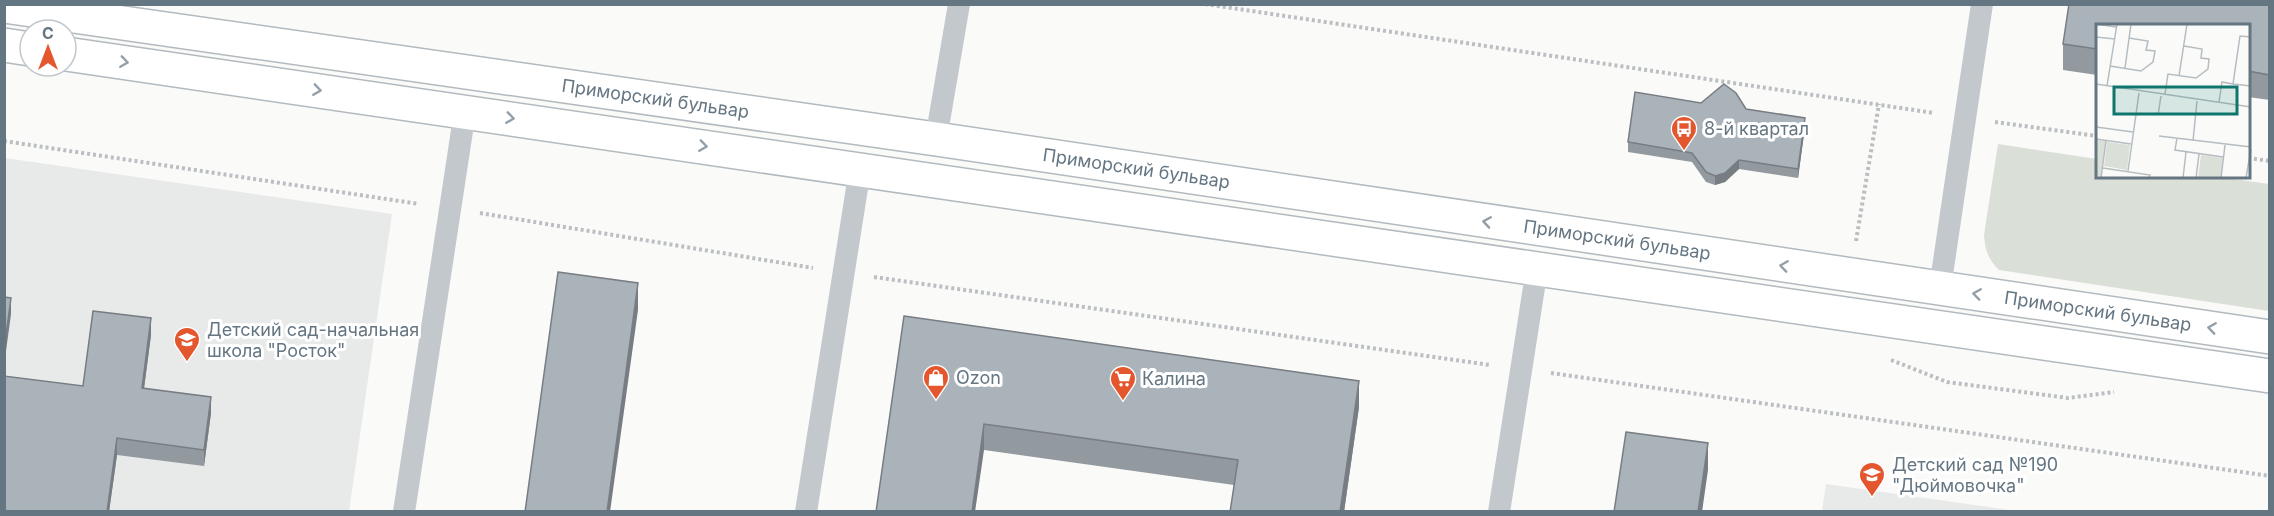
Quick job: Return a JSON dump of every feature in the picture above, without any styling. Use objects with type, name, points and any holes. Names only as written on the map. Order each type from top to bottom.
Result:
[{"type":"main road","name":"Приморский бульвар","points":[[4,6],[936,139],[2270,337]]},
{"type":"main road","points":[[78,56],[2270,376]]},
{"type":"lane","points":[[936,139],[959,4]]},
{"type":"lane","points":[[1940,288],[1982,4]]},
{"type":"lane","points":[[404,512],[465,111]]},
{"type":"lane","points":[[806,512],[860,170]]},
{"type":"lane","points":[[1499,512],[1537,268]]},
{"type":"path","points":[[1205,4],[2096,136]]},
{"type":"path","points":[[1854,250],[1879,104]]},
{"type":"path","points":[[4,141],[450,208],[844,273],[2270,476]]},
{"type":"path","points":[[2250,158],[2270,162]]},
{"type":"path","points":[[1883,357],[1947,382],[2068,398],[2123,391]]},
{"type":"shaded area","points":[[1998,144],[2096,159],[2096,178],[2227,178],[2269,184],[2269,311],[1999,270],[1988,254],[1984,235]]},
{"type":"shaded area","name":"Детский сад-начальная школа \"Росток\"","points":[[5,158],[392,214],[349,511],[5,512]]},
{"type":"shaded area","name":"Детский сад №190 \"Дюймовочка\"","points":[[1826,484],[2017,511],[1822,511]]},
{"type":"building","points":[[2069,4],[2270,4],[2270,75],[2250,71],[2250,24],[2096,24],[2096,49],[2063,44]]},
{"type":"building","points":[[1724,84],[1736,93],[1746,109],[1805,118],[1798,169],[1739,160],[1725,173],[1715,176],[1706,172],[1692,153],[1628,142],[1635,92],[1701,103]]},
{"type":"building","points":[[558,272],[638,283],[607,512],[525,512]]},
{"type":"building","points":[[4,297],[11,298],[4,350]]},
{"type":"building","points":[[93,311],[151,318],[142,388],[211,397],[204,450],[117,438],[107,512],[4,512],[4,376],[83,386]]},
{"type":"building","points":[[904,316],[1359,381],[1340,512],[1230,512],[1238,460],[984,424],[972,512],[876,512]]},
{"type":"building","points":[[1626,432],[1708,443],[1698,512],[1614,512]]},
{"type":"place","name":"8-й квартал","points":[[1684,152]]},
{"type":"place","name":"Детский сад-начальная школа \"Росток\"","points":[[187,363]]},
{"type":"place","name":"Ozon","points":[[936,401]]},
{"type":"place","name":"Калина","points":[[1123,402]]},
{"type":"place","name":"Детский сад №190 \"Дюймовочка\"","points":[[1872,498]]}]
